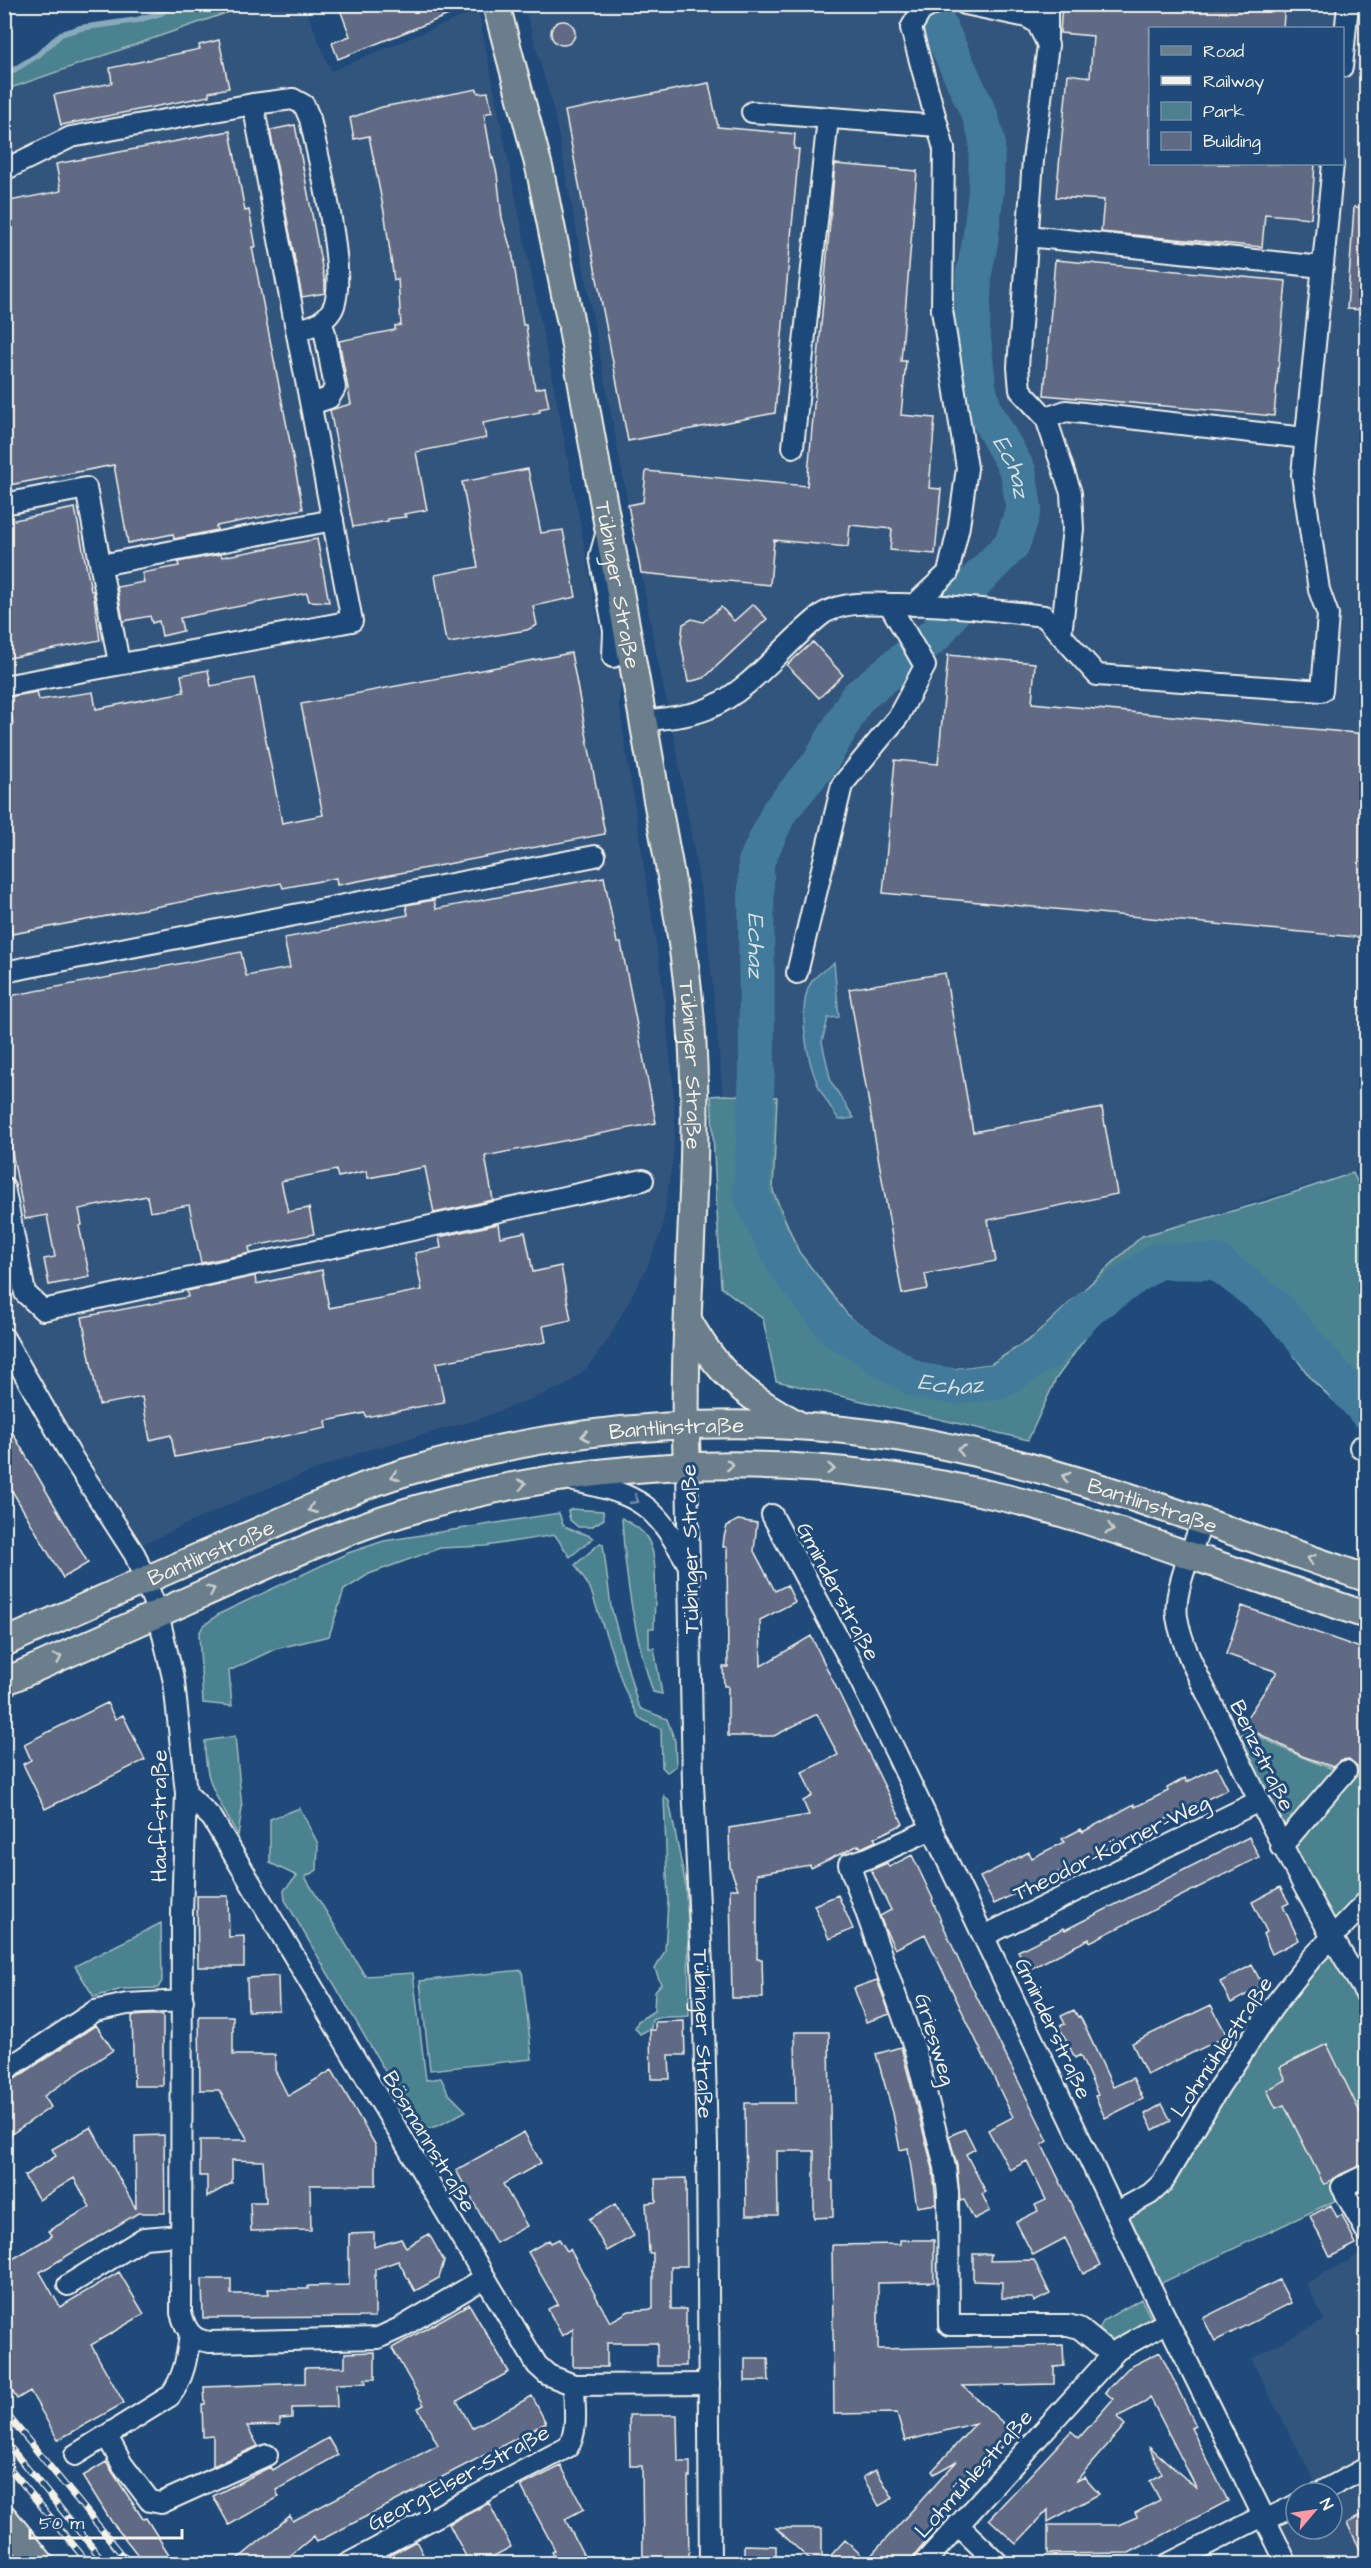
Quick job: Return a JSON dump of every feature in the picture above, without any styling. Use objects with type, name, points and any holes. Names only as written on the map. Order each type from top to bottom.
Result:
[{"type":"main road","name":"Tübinger Straße","points":[[496,4],[540,171],[571,324],[680,930],[691,1026],[695,1142],[684,1395],[687,1466]]},
{"type":"main road","points":[[688,1320],[711,1358],[738,1387],[763,1406],[805,1428]]},
{"type":"main road","name":"Bantlinstraße","points":[[4,1643],[281,1521],[404,1473],[532,1443],[685,1426],[805,1428],[897,1438],[962,1450],[1067,1477],[1366,1578]]},
{"type":"main road","name":"Bantlinstraße","points":[[4,1682],[279,1560],[363,1526],[442,1502],[559,1478],[687,1466],[772,1465],[832,1469],[952,1486],[1045,1509],[1366,1615]]},
{"type":"main road","points":[[4,2518],[40,2564]]},
{"type":"street","points":[[965,4],[1028,17],[1037,23],[1048,45]]},
{"type":"street","points":[[1047,4],[1048,45],[1033,160],[1018,367],[1020,390],[1046,418],[1071,493],[1073,529],[1061,635]]},
{"type":"street","points":[[1344,46],[1348,4]]},
{"type":"street","points":[[914,604],[948,573],[968,468],[942,310],[944,149],[911,28],[927,8]]},
{"type":"street","points":[[4,170],[71,137],[253,104],[293,99],[304,105],[310,119],[335,244],[339,278],[332,310],[321,322],[297,330]]},
{"type":"street","points":[[4,686],[352,621],[253,104]]},
{"type":"street","points":[[752,112],[938,126]]},
{"type":"street","points":[[793,447],[828,118]]},
{"type":"street","points":[[643,721],[704,710],[729,698],[818,618],[831,609],[861,603],[941,605],[1044,616],[1097,675],[1322,692],[1328,615],[1319,590],[1302,475],[1333,165]]},
{"type":"street","points":[[1028,236],[1322,267]]},
{"type":"street","points":[[311,404],[329,398],[335,388],[321,322]]},
{"type":"street","points":[[1046,418],[1066,411],[1305,438]]},
{"type":"street","points":[[4,504],[86,488],[119,663]]},
{"type":"street","points":[[101,566],[333,520]]},
{"type":"street","points":[[608,526],[600,556],[614,631],[612,657]]},
{"type":"street","points":[[797,973],[842,785],[898,717],[925,666],[889,604]]},
{"type":"street","points":[[4,972],[595,856]]},
{"type":"street","points":[[4,1187],[25,1293],[43,1310],[643,1180]]},
{"type":"street","name":"Hauffstraße","points":[[4,1338],[11,1364],[132,1549],[158,1613],[174,1682],[186,1793],[182,1913],[181,2313],[190,2335]]},
{"type":"street","name":"Tübinger Straße","points":[[687,1466],[693,1784],[703,1985],[707,2145],[710,2564]]},
{"type":"street","points":[[559,1478],[620,1492],[642,1503],[665,1527],[690,1568]]},
{"type":"street","name":"Gminderstraße","points":[[772,1515],[854,1668],[1167,2322],[1287,2564]]},
{"type":"street","name":"Benzstraße","points":[[1202,1521],[1179,1593],[1177,1618],[1195,1667],[1281,1847],[1366,1994]]},
{"type":"street","points":[[1281,1847],[1346,1771]]},
{"type":"street","name":"Bösmannstraße","points":[[186,1793],[212,1818],[537,2365],[548,2375],[574,2385],[709,2384]]},
{"type":"street","name":"Theodor-Körner-Weg","points":[[984,1936],[1259,1801]]},
{"type":"street","name":"Griesweg","points":[[932,1829],[868,1858],[849,1864],[915,2050],[945,2167],[948,2193],[949,2325],[1068,2325],[1079,2328],[1112,2355]]},
{"type":"street","name":"Lohmühlestraße","points":[[1115,2213],[1150,2194],[1162,2183],[1243,2050],[1291,1983],[1331,1937],[1366,1902]]},
{"type":"street","points":[[4,2071],[95,2011],[127,2004],[183,2001]]},
{"type":"street","points":[[1366,2175],[1342,2187],[1366,2231]]},
{"type":"street","points":[[68,2285],[144,2238],[181,2235]]},
{"type":"street","points":[[75,2455],[170,2396],[178,2386],[183,2374],[190,2335],[199,2341],[210,2342],[378,2338],[402,2327],[485,2278]]},
{"type":"street","name":"Lohmühlestraße","points":[[923,2564],[1112,2355],[1124,2344],[1167,2322]]},
{"type":"street","name":"Georg-Elser-Straße","points":[[347,2564],[567,2447],[573,2440],[574,2385]]},
{"type":"street","points":[[106,2436],[122,2464],[150,2501],[161,2503],[267,2455]]},
{"type":"street","points":[[1342,2481],[1366,2468]]},
{"type":"street","points":[[1168,2564],[1284,2510]]},
{"type":"street","points":[[958,2525],[999,2564]]},
{"type":"shaded area","points":[[249,5],[304,5],[331,71],[478,10],[562,427],[602,642],[623,671],[619,705],[662,981],[673,1082],[675,1122],[673,1157],[662,1230],[646,1269],[608,1340],[587,1368],[565,1386],[476,1420],[361,1452],[248,1496],[132,1549],[22,1369],[5,1379],[4,90]]},
{"type":"shaded area","points":[[524,5],[1366,5],[1366,1168],[1142,1236],[1033,1336],[991,1364],[953,1369],[924,1365],[850,1317],[799,1251],[773,1191],[778,1097],[723,1094],[706,920],[674,736],[656,652],[554,112]]},
{"type":"shaded area","points":[[834,963],[839,1017],[828,1018],[822,1042],[831,1082],[854,1118],[839,1120],[822,1094],[814,1074],[807,1047],[804,1017],[807,991],[812,981]]},
{"type":"shaded area","points":[[1366,2251],[1366,2563],[1287,2563],[1265,2520],[1284,2511],[1284,2541],[1344,2541],[1344,2481],[1314,2481],[1251,2359],[1324,2320],[1306,2283]]},
{"type":"green space","points":[[173,4],[249,5],[5,90],[5,76],[38,55],[61,34],[80,28],[137,20],[161,13]]},
{"type":"green space","points":[[711,1096],[777,1097],[773,1191],[799,1252],[850,1318],[923,1365],[954,1369],[991,1364],[1033,1337],[1142,1236],[1268,1201],[1353,1173],[1366,1200],[1366,1431],[1312,1380],[1254,1301],[1202,1270],[1155,1277],[1103,1313],[1056,1379],[1028,1440],[776,1381],[763,1319],[721,1287]]},
{"type":"green space","points":[[571,1509],[603,1511],[604,1519],[591,1527],[578,1527],[570,1520],[568,1511]]},
{"type":"green space","points":[[559,1513],[563,1525],[593,1538],[570,1557],[555,1535],[486,1546],[440,1548],[369,1574],[344,1590],[329,1636],[275,1649],[229,1671],[232,1706],[203,1703],[199,1634],[203,1626],[219,1614],[348,1553],[384,1541]]},
{"type":"green space","points":[[622,1518],[636,1526],[645,1535],[654,1557],[654,1628],[649,1628],[649,1648],[654,1648],[662,1694],[653,1692],[636,1628],[625,1562]]},
{"type":"green space","points":[[600,1543],[603,1544],[611,1607],[637,1702],[641,1709],[667,1719],[675,1741],[676,1766],[667,1772],[662,1767],[661,1729],[639,1718],[624,1688],[590,1588],[575,1565]]},
{"type":"green space","points":[[1249,1730],[1306,1759],[1366,1778],[1366,1902],[1331,1937],[1230,1740]]},
{"type":"green space","points":[[235,1736],[242,1808],[238,1836],[214,1791],[205,1756],[205,1741]]},
{"type":"green space","points":[[664,1796],[669,1801],[685,1882],[688,1919],[689,2016],[656,2018],[652,2020],[651,2028],[640,2034],[635,2028],[638,2021],[654,2011],[655,1991],[661,1984],[655,1969],[665,1951],[668,1901]]},
{"type":"green space","points":[[300,1808],[318,1844],[317,1870],[305,1877],[365,1976],[413,1973],[426,2080],[441,2078],[448,2093],[466,2111],[440,2125],[420,2131],[285,1900],[284,1890],[297,1876],[270,1863],[270,1819]]},
{"type":"green space","points":[[161,1923],[162,1981],[158,1988],[122,1989],[94,1997],[75,1966]]},
{"type":"green space","points":[[1331,1937],[1366,1994],[1366,2186],[1151,2288],[1115,2213],[1142,2199]]},
{"type":"green space","points":[[522,1970],[532,2059],[430,2070],[420,1981]]},
{"type":"green space","points":[[1141,2299],[1153,2322],[1113,2343],[1099,2329],[1104,2320]]},
{"type":"building","points":[[338,4],[470,4],[471,6],[338,59],[332,43],[350,36]]},
{"type":"building","points":[[1062,4],[1285,4],[1283,27],[1149,27],[1149,165],[1315,165],[1311,218],[1265,214],[1262,247],[1101,232],[1104,200],[1056,197],[1068,74],[1090,77],[1093,36],[1060,33]]},
{"type":"building","points":[[563,21],[571,25],[575,33],[571,41],[563,45],[555,41],[551,33],[555,25]]},
{"type":"building","points":[[219,40],[229,88],[209,92],[209,96],[61,125],[54,95],[112,83],[110,68],[200,49],[199,45]]},
{"type":"building","points":[[709,83],[718,127],[795,134],[794,149],[799,149],[775,413],[628,441],[565,111]]},
{"type":"building","points":[[477,89],[478,93],[488,92],[492,112],[484,114],[497,174],[502,218],[513,257],[523,325],[526,325],[535,389],[545,387],[549,407],[539,409],[540,412],[483,423],[486,438],[416,452],[427,510],[404,514],[406,517],[353,527],[330,410],[351,404],[339,341],[395,330],[395,326],[401,325],[398,279],[394,280],[385,217],[369,136],[354,139],[350,118],[382,107]]},
{"type":"building","points":[[295,125],[325,283],[325,293],[302,297],[270,130]]},
{"type":"building","points":[[230,131],[245,211],[249,210],[256,247],[252,247],[303,509],[216,526],[217,530],[174,539],[173,534],[128,543],[114,465],[4,486],[4,202],[61,191],[56,164]]},
{"type":"building","points":[[835,164],[917,171],[901,361],[906,361],[901,415],[935,418],[929,488],[941,489],[935,554],[890,550],[892,529],[850,525],[848,547],[774,540],[770,585],[641,573],[628,505],[643,502],[646,471],[807,486]]},
{"type":"building","points":[[1354,207],[1366,208],[1366,310],[1347,309]]},
{"type":"building","points":[[1055,260],[1286,281],[1274,416],[1044,395]]},
{"type":"building","points":[[528,469],[541,533],[563,530],[576,597],[533,606],[537,625],[527,630],[449,643],[445,637],[435,575],[478,567],[462,482]]},
{"type":"building","points":[[75,508],[91,591],[93,591],[100,640],[4,659],[4,522]]},
{"type":"building","points":[[317,539],[329,602],[309,601],[307,593],[180,618],[183,631],[162,636],[159,621],[152,623],[150,616],[123,621],[117,587],[144,582],[142,573],[179,566],[178,562],[221,554],[222,557]]},
{"type":"building","points":[[753,604],[767,619],[704,678],[688,682],[681,642],[683,624],[692,619],[703,622],[721,607],[734,621]]},
{"type":"building","points":[[813,642],[843,675],[819,698],[787,665]]},
{"type":"building","points":[[571,653],[605,834],[337,885],[336,878],[283,888],[281,883],[12,934],[11,928],[4,930],[4,726],[13,725],[9,697],[37,692],[39,700],[93,692],[96,709],[184,692],[181,675],[208,670],[211,686],[254,678],[282,823],[323,815],[301,704]]},
{"type":"building","points":[[948,655],[1035,663],[1032,703],[1366,734],[1366,938],[883,893],[895,760],[938,764]]},
{"type":"building","points":[[604,877],[617,943],[621,943],[656,1123],[485,1156],[493,1200],[434,1213],[425,1167],[368,1178],[367,1171],[338,1177],[336,1170],[281,1181],[288,1212],[309,1208],[314,1234],[249,1247],[250,1253],[201,1263],[189,1205],[150,1212],[147,1196],[79,1209],[82,1225],[79,1226],[90,1277],[49,1285],[44,1259],[55,1257],[47,1215],[25,1219],[4,1111],[4,997],[241,952],[246,976],[290,968],[284,938],[408,915],[406,905],[434,900],[436,909]]},
{"type":"building","points":[[945,973],[973,1132],[1102,1108],[1117,1194],[988,1220],[996,1261],[925,1274],[928,1289],[902,1294],[849,989]]},
{"type":"building","points":[[498,1224],[500,1237],[525,1232],[533,1272],[561,1266],[571,1320],[543,1326],[546,1342],[436,1363],[444,1402],[366,1417],[365,1413],[326,1421],[327,1428],[175,1457],[171,1435],[150,1440],[142,1397],[99,1405],[82,1317],[188,1297],[187,1291],[255,1276],[256,1284],[322,1270],[329,1308],[422,1290],[415,1253],[441,1248],[439,1237]]},
{"type":"building","points":[[4,1418],[88,1563],[63,1578],[4,1477]]},
{"type":"building","points":[[738,1520],[757,1523],[754,1551],[775,1591],[787,1585],[795,1602],[760,1620],[761,1666],[811,1636],[903,1824],[874,1838],[876,1841],[861,1848],[859,1845],[811,1868],[810,1865],[757,1874],[757,1959],[762,1959],[763,1998],[732,1998],[730,1889],[738,1889],[730,1867],[729,1828],[809,1815],[803,1801],[812,1796],[802,1772],[838,1755],[817,1714],[774,1736],[728,1736],[728,1686],[724,1686],[723,1667],[728,1667],[727,1547],[723,1547],[727,1526]]},
{"type":"building","points":[[1242,1606],[1366,1650],[1366,1775],[1358,1773],[1357,1766],[1349,1759],[1341,1760],[1333,1767],[1302,1756],[1242,1725],[1277,1672],[1226,1654]]},
{"type":"building","points":[[107,1703],[115,1719],[123,1715],[145,1760],[45,1809],[23,1764],[31,1760],[24,1744]]},
{"type":"building","points":[[1217,1767],[1228,1789],[994,1904],[980,1877],[1029,1852],[1032,1858],[1064,1842],[1062,1839],[1081,1829],[1083,1832],[1134,1804],[1135,1807],[1168,1791],[1167,1788],[1185,1778],[1187,1782]]},
{"type":"building","points":[[1249,1837],[1259,1857],[1090,1942],[1089,1939],[1028,1970],[1018,1951],[1064,1928],[1065,1930]]},
{"type":"building","points":[[912,1855],[959,1961],[1048,2141],[1042,2145],[1101,2265],[1083,2274],[1065,2238],[1033,2255],[1016,2222],[1038,2211],[1035,2205],[1046,2200],[1027,2161],[1010,2170],[988,2130],[1013,2117],[925,1934],[895,1949],[884,1927],[880,1916],[891,1910],[871,1870],[887,1863],[889,1867]]},
{"type":"building","points":[[1280,1887],[1289,1903],[1283,1906],[1299,1940],[1272,1954],[1263,1934],[1267,1932],[1252,1902]]},
{"type":"building","points":[[838,1895],[853,1929],[829,1939],[814,1905]]},
{"type":"building","points":[[197,1896],[228,1896],[229,1937],[244,1936],[244,1967],[198,1967]]},
{"type":"building","points":[[1252,1965],[1263,1986],[1231,2003],[1220,1982]]},
{"type":"building","points":[[278,1976],[279,2010],[248,2011],[247,1978]]},
{"type":"building","points":[[877,1980],[890,2014],[866,2022],[854,1988]]},
{"type":"building","points":[[1211,2005],[1227,2036],[1147,2075],[1132,2043]]},
{"type":"building","points":[[1074,2010],[1078,2017],[1080,2016],[1113,2087],[1133,2078],[1143,2099],[1105,2118],[1095,2096],[1098,2095],[1080,2055],[1075,2058],[1059,2026],[1065,2024],[1061,2016]]},
{"type":"building","points":[[163,2015],[163,2086],[134,2086],[132,2016]]},
{"type":"building","points":[[199,2016],[233,2016],[233,2055],[275,2055],[275,2070],[288,2096],[332,2070],[376,2146],[376,2185],[310,2185],[311,2230],[251,2231],[250,2202],[266,2202],[263,2161],[232,2160],[232,2183],[207,2197],[207,2176],[200,2176],[200,2140],[248,2140],[219,2090],[200,2090]]},
{"type":"building","points":[[684,2021],[685,2055],[669,2055],[670,2079],[651,2079],[650,2030],[655,2030],[655,2022]]},
{"type":"building","points":[[96,2025],[113,2050],[44,2096],[51,2107],[4,2139],[4,2086]]},
{"type":"building","points":[[795,2032],[829,2032],[833,2217],[814,2218],[814,2151],[777,2151],[778,2215],[746,2215],[745,2103],[796,2103]]},
{"type":"building","points":[[1327,2044],[1366,2125],[1366,2163],[1337,2176],[1324,2185],[1284,2105],[1276,2108],[1267,2090],[1286,2080],[1280,2067]]},
{"type":"building","points":[[901,2047],[933,2169],[936,2204],[917,2207],[908,2148],[900,2150],[893,2113],[876,2054]]},
{"type":"building","points":[[1162,2104],[1171,2121],[1153,2130],[1145,2114]]},
{"type":"building","points":[[91,2127],[136,2209],[135,2136],[164,2135],[165,2213],[138,2213],[40,2272],[60,2307],[119,2272],[144,2314],[91,2345],[124,2403],[58,2440],[30,2391],[17,2399],[4,2378],[4,2264],[52,2236],[48,2231],[90,2207],[74,2178],[39,2200],[24,2176],[56,2156],[52,2149]]},
{"type":"building","points":[[965,2129],[975,2149],[966,2154],[986,2192],[982,2194],[990,2211],[974,2219],[964,2200],[960,2201],[957,2166],[949,2136]]},
{"type":"building","points":[[524,2132],[541,2163],[503,2184],[527,2226],[496,2243],[456,2170]]},
{"type":"building","points":[[686,2178],[687,2266],[671,2266],[671,2309],[686,2309],[686,2366],[657,2366],[657,2343],[607,2343],[607,2367],[573,2367],[573,2329],[562,2336],[548,2309],[558,2304],[528,2252],[549,2240],[551,2243],[559,2239],[567,2251],[570,2249],[610,2322],[629,2311],[653,2309],[653,2253],[649,2253],[646,2203],[656,2202],[655,2179]]},
{"type":"building","points":[[615,2204],[634,2236],[607,2251],[589,2219]]},
{"type":"building","points":[[1331,2205],[1337,2217],[1342,2215],[1356,2244],[1330,2257],[1310,2216]]},
{"type":"building","points":[[374,2233],[374,2247],[401,2239],[406,2247],[429,2234],[444,2261],[439,2278],[415,2291],[398,2261],[375,2269],[375,2317],[203,2318],[202,2279],[231,2279],[231,2294],[269,2294],[268,2289],[308,2289],[308,2286],[349,2285],[349,2234]]},
{"type":"building","points":[[900,2240],[934,2240],[934,2282],[878,2283],[878,2349],[1063,2345],[1064,2366],[1054,2367],[1054,2384],[963,2386],[1014,2433],[944,2509],[950,2514],[907,2564],[823,2564],[845,2540],[867,2560],[957,2461],[934,2474],[932,2471],[976,2423],[905,2441],[897,2413],[834,2414],[832,2245],[900,2244]]},
{"type":"building","points":[[973,2254],[991,2254],[990,2261],[1034,2260],[1050,2294],[1034,2302],[1033,2298],[1002,2298],[1002,2282],[973,2281]]},
{"type":"building","points":[[1279,2280],[1291,2303],[1215,2341],[1203,2318]]},
{"type":"building","points":[[469,2304],[509,2372],[457,2401],[472,2428],[532,2396],[546,2423],[317,2542],[314,2536],[280,2564],[232,2564],[290,2516],[293,2521],[438,2445],[418,2408],[424,2405],[392,2348]]},
{"type":"building","points":[[375,2352],[375,2379],[365,2379],[366,2383],[336,2384],[337,2407],[292,2408],[292,2418],[280,2419],[280,2425],[247,2426],[258,2446],[213,2466],[213,2436],[203,2437],[204,2387],[305,2383],[305,2368],[345,2367],[345,2353]]},
{"type":"building","points":[[1160,2352],[1196,2426],[1191,2428],[1228,2501],[1129,2553],[1048,2554],[1048,2525],[1118,2525],[1137,2517],[1135,2513],[1160,2500],[1150,2481],[1162,2474],[1149,2446],[1197,2489],[1150,2397],[1146,2402],[1117,2417],[1125,2425],[1075,2482],[1084,2477],[1099,2494],[1048,2522],[1048,2510],[1016,2544],[989,2519],[1071,2431],[1079,2438],[1113,2399],[1105,2392],[1128,2368]]},
{"type":"building","points":[[745,2358],[768,2358],[769,2381],[745,2381]]},
{"type":"building","points":[[629,2415],[677,2415],[678,2462],[690,2462],[690,2477],[688,2477],[689,2564],[643,2564],[642,2466],[630,2466]]},
{"type":"building","points":[[328,2438],[338,2455],[276,2490],[279,2497],[229,2525],[213,2496],[270,2467],[272,2470]]},
{"type":"building","points":[[106,2462],[170,2556],[157,2564],[145,2564],[111,2521],[83,2476]]},
{"type":"building","points":[[561,2466],[584,2509],[565,2519],[588,2564],[558,2564],[552,2552],[555,2550],[521,2486]]},
{"type":"building","points":[[876,2470],[893,2498],[879,2506],[863,2477]]},
{"type":"building","points":[[489,2503],[511,2547],[479,2564],[470,2564],[449,2524]]},
{"type":"building","points":[[1366,2513],[1366,2561],[1347,2523]]},
{"type":"building","points":[[776,2528],[822,2528],[822,2564],[814,2564]]},
{"type":"building","points":[[416,2541],[428,2564],[374,2564]]},
{"type":"building","points":[[744,2545],[776,2546],[776,2564],[744,2564]]},
{"type":"waterway","points":[[4,76],[38,55],[61,34],[80,28],[137,20],[161,13],[173,4]]},
{"type":"waterway","name":"Echaz","points":[[929,4],[981,118],[987,140],[986,191],[974,273],[972,329],[978,386],[984,410],[1018,471],[1024,508],[1012,544],[975,582],[936,634],[857,698],[820,763],[779,812],[756,862],[757,1072],[751,1196],[783,1262],[836,1330],[916,1380],[955,1387],[1000,1381],[1046,1352],[1092,1306],[1157,1261],[1217,1262],[1275,1307],[1366,1411]]},
{"type":"railway","points":[[4,2411],[130,2564]]},
{"type":"railway","points":[[4,2440],[106,2564]]},
{"type":"railway","points":[[4,2461],[89,2564]]}]
